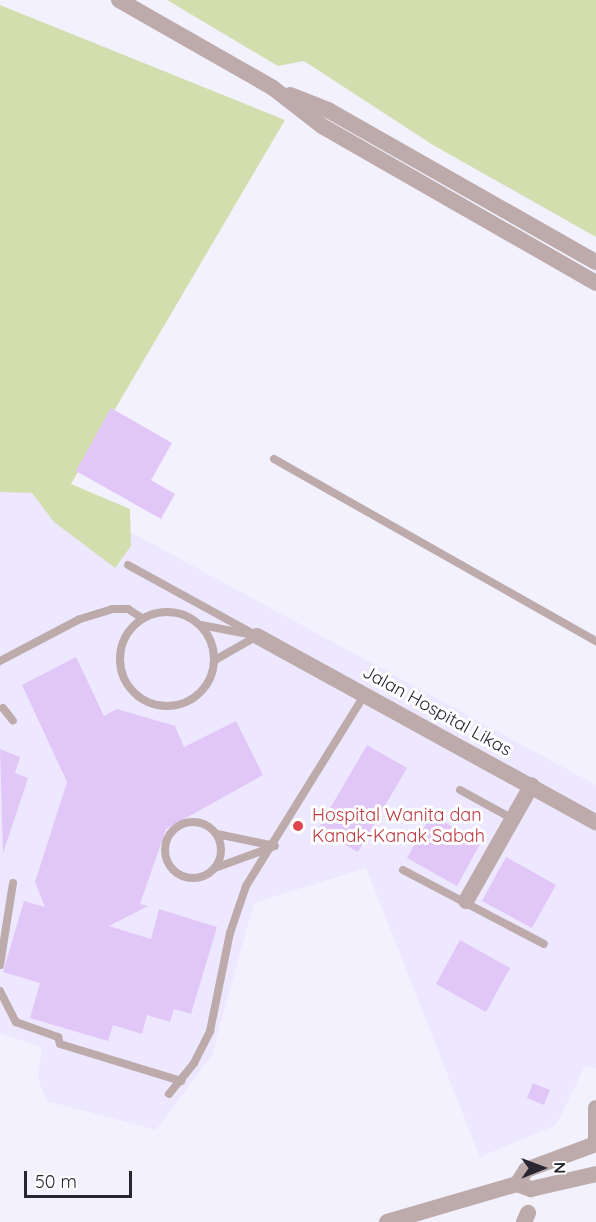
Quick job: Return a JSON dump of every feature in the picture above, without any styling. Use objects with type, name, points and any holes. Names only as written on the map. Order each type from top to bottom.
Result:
[{"type":"street","points":[[119,0],[273,88],[328,110],[596,262]]},
{"type":"street","points":[[273,88],[322,126],[596,284]]},
{"type":"street","name":"Jalan Hospital Likas","points":[[257,636],[596,822]]},
{"type":"street","points":[[466,901],[532,785]]},
{"type":"street","points":[[596,1108],[596,1138]]},
{"type":"street","points":[[517,1184],[526,1170],[596,1146],[596,1166]]},
{"type":"street","points":[[387,1222],[517,1184],[531,1190],[596,1174]]},
{"type":"lane","points":[[274,459],[596,641]]},
{"type":"lane","points":[[128,565],[257,636]]},
{"type":"lane","points":[[0,661],[80,619],[112,609],[128,609],[142,618]]},
{"type":"lane","points":[[201,625],[215,660],[206,688],[192,700],[163,707],[150,704],[128,686],[120,669],[124,640],[142,618],[171,611],[201,625],[257,636]]},
{"type":"lane","points":[[215,660],[257,636]]},
{"type":"lane","points":[[169,1094],[181,1081],[210,1031],[230,933],[246,886],[275,846],[365,694]]},
{"type":"lane","points":[[1,706],[13,721]]},
{"type":"lane","points":[[460,789],[513,819]]},
{"type":"lane","points":[[186,822],[205,824],[217,834],[275,846],[215,868],[199,878],[179,875],[167,861],[165,844],[174,828],[186,822]]},
{"type":"lane","points":[[215,868],[221,846],[217,834]]},
{"type":"lane","points":[[403,870],[466,901],[544,944]]},
{"type":"lane","points":[[0,965],[13,883]]},
{"type":"lane","points":[[0,991],[16,1022],[58,1037],[60,1044],[181,1081]]},
{"type":"shaded area","name":"Hospital Wanita dan Kanak-Kanak Sabah","points":[[0,461],[596,785],[596,1068],[585,1066],[556,1125],[480,1157],[366,868],[254,903],[212,1055],[156,1130],[47,1101],[38,1079],[42,1047],[0,1034]]},
{"type":"green space","points":[[167,0],[596,0],[596,237],[433,145],[304,61],[278,66]]},
{"type":"green space","points":[[0,5],[285,120],[71,484],[130,509],[131,546],[115,568],[54,522],[32,493],[0,492]]},
{"type":"building","points":[[111,408],[172,443],[151,480],[175,494],[161,519],[76,471]]},
{"type":"building","points":[[76,657],[104,716],[117,709],[175,726],[184,747],[236,721],[263,775],[166,829],[140,904],[148,906],[109,926],[151,939],[159,909],[217,927],[191,1014],[174,1009],[170,1022],[147,1015],[142,1034],[113,1025],[108,1041],[30,1018],[40,983],[3,972],[24,901],[45,907],[35,882],[67,782],[22,685]]},
{"type":"building","points":[[367,745],[407,768],[358,852],[318,829]]},
{"type":"building","points":[[0,749],[20,757],[15,773],[28,778],[3,853]]},
{"type":"building","points":[[431,815],[481,842],[457,886],[407,858]]},
{"type":"building","points":[[506,857],[556,885],[532,928],[482,901]]},
{"type":"building","points":[[460,940],[510,968],[486,1012],[436,984]]},
{"type":"building","points":[[533,1083],[550,1090],[544,1105],[527,1098]]},
{"type":"place","name":"Hospital Wanita dan Kanak-Kanak Sabah","points":[[298,826]]}]
